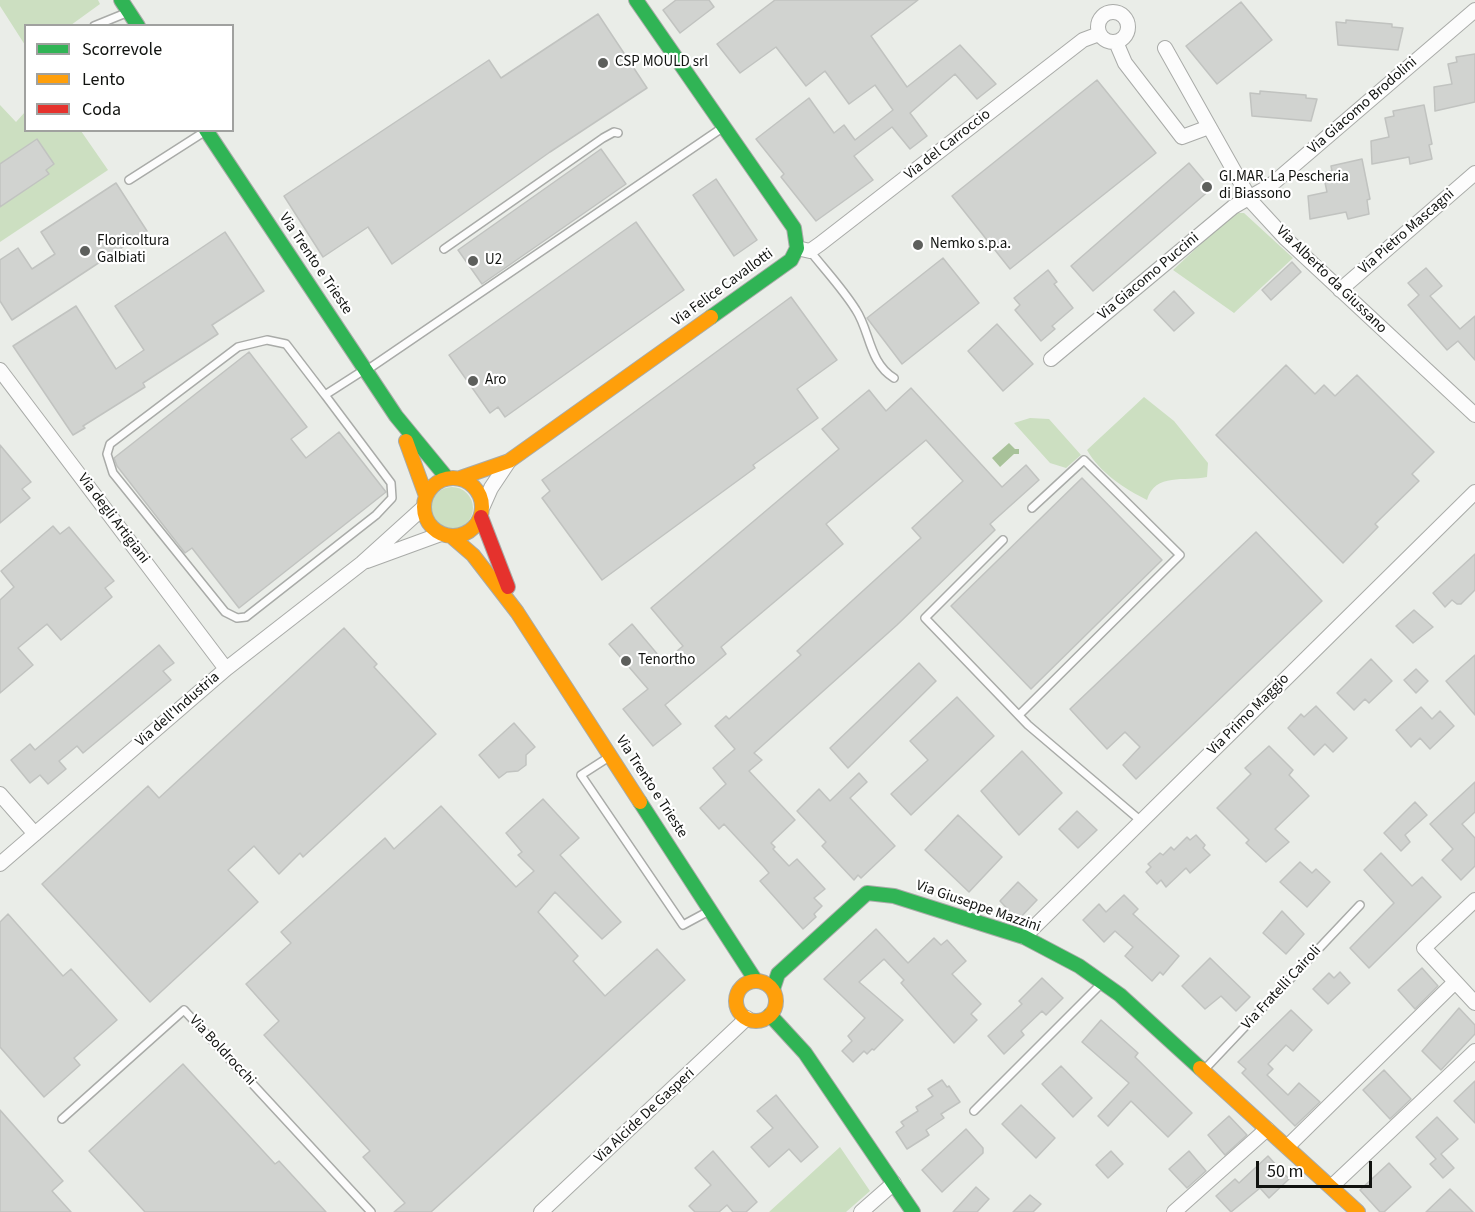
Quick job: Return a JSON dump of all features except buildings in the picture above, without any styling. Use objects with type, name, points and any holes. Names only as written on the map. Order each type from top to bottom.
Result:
[{"type":"street","points":[[636,0],[794,228],[804,249]]},
{"type":"street","points":[[125,6],[137,24]]},
{"type":"street","name":"Via Giacomo Brodolini","points":[[1249,197],[1271,185],[1475,10]]},
{"type":"street","points":[[1112,12],[1122,15],[1127,23],[1127,33],[1116,42],[1106,41],[1099,34],[1098,24],[1103,15],[1112,12]]},
{"type":"street","name":"Via del Carroccio","points":[[804,249],[1083,40],[1099,34]]},
{"type":"street","points":[[1116,42],[1125,63],[1182,137],[1209,127]]},
{"type":"street","name":"Via Alberto da Giussano","points":[[1165,48],[1249,197],[1286,239],[1475,415]]},
{"type":"street","name":"Via Trento e Trieste","points":[[207,132],[367,369],[396,416],[417,466],[432,527],[473,555],[517,612],[756,981]]},
{"type":"street","name":"Via Pietro Mascagni","points":[[1340,290],[1475,173]]},
{"type":"street","name":"Via Giacomo Puccini","points":[[1051,359],[1233,207],[1249,197]]},
{"type":"street","name":"Via Felice Cavallotti","points":[[453,478],[509,461],[804,249]]},
{"type":"street","name":"Via degli Artigiani","points":[[0,370],[225,669]]},
{"type":"street","name":"Via Trento e Trieste","points":[[396,416],[453,478],[476,488],[482,512],[517,612]]},
{"type":"street","name":"Via Felice Cavallotti","points":[[482,512],[491,488],[509,461]]},
{"type":"street","points":[[425,502],[434,484],[453,478]]},
{"type":"street","name":"Via Primo Maggio","points":[[1024,937],[1475,492]]},
{"type":"street","name":"Via dell'Industria","points":[[0,864],[225,669],[362,563],[425,502]]},
{"type":"street","points":[[446,535],[464,535],[474,528],[482,512]]},
{"type":"street","name":"Via dell'Industria","points":[[362,563],[446,535]]},
{"type":"street","points":[[0,794],[35,834]]},
{"type":"street","name":"Via Giuseppe Mazzini","points":[[772,989],[778,974],[867,893],[894,896],[1024,937],[1079,966],[1103,982],[1204,1070],[1358,1212]]},
{"type":"street","points":[[1475,900],[1424,948],[1475,1003]]},
{"type":"street","points":[[756,981],[772,989],[776,1005],[770,1015],[759,1021],[747,1018],[738,1009],[737,997],[743,986],[756,981]]},
{"type":"street","points":[[1287,1147],[1455,982]]},
{"type":"street","points":[[770,1015],[806,1053],[913,1212]]},
{"type":"street","name":"Via Alcide De Gasperi","points":[[541,1212],[685,1079],[747,1018]]},
{"type":"street","points":[[1331,1186],[1475,1051]]},
{"type":"street","points":[[1174,1212],[1268,1129]]},
{"type":"street","points":[[861,1212],[894,1184]]},
{"type":"lane","points":[[97,24],[125,6]]},
{"type":"lane","points":[[325,395],[367,369],[724,127]]},
{"type":"lane","points":[[129,180],[204,132]]},
{"type":"lane","points":[[444,249],[603,138],[614,132],[618,133]]},
{"type":"lane","points":[[804,249],[858,312],[867,341],[886,373],[894,378]]},
{"type":"lane","points":[[256,341],[286,344],[325,395],[391,483],[392,498],[376,515],[276,594],[246,617],[237,618],[225,612],[113,473],[107,454],[110,444],[238,348],[256,341]]},
{"type":"lane","points":[[1019,715],[1180,555],[1084,460],[1032,508]]},
{"type":"lane","points":[[1003,540],[925,618],[1019,715],[1141,821]]},
{"type":"lane","points":[[611,755],[581,775],[683,925],[711,909]]},
{"type":"lane","name":"Via Fratelli Cairoli","points":[[1204,1070],[1360,905]]},
{"type":"lane","points":[[974,1111],[1103,982]]},
{"type":"lane","name":"Via Boldrocchi","points":[[62,1119],[184,1010],[371,1212]]},
{"type":"shaded area","points":[[0,0],[98,0],[100,4],[72,24],[24,24],[24,43],[0,6]]},
{"type":"shaded area","points":[[0,105],[16,122],[24,113],[24,132],[82,132],[108,170],[0,242]]},
{"type":"shaded area","points":[[1234,213],[1244,213],[1293,258],[1234,313],[1173,270]]},
{"type":"shaded area","points":[[1144,397],[1174,421],[1208,463],[1207,477],[1164,482],[1151,491],[1147,500],[1113,479],[1098,466],[1087,450]]},
{"type":"shaded area","points":[[1030,418],[1049,419],[1081,455],[1066,468],[1050,463],[1014,423]]},
{"type":"shaded area","points":[[1009,443],[1015,449],[1019,449],[1019,454],[1014,454],[1000,467],[992,458]]},
{"type":"shaded area","points":[[452,487],[467,493],[473,508],[467,523],[452,529],[437,523],[431,508],[437,493]]},
{"type":"shaded area","points":[[840,1147],[870,1191],[846,1212],[769,1212]]},
{"type":"traffic: fast","points":[[121,0],[137,24]]},
{"type":"traffic: fast","points":[[636,0],[794,228],[797,248],[791,260],[711,317]]},
{"type":"traffic: fast","points":[[207,132],[396,416],[447,478]]},
{"type":"traffic: fast","points":[[640,802],[756,981]]},
{"type":"traffic: fast","points":[[773,989],[778,974],[867,893],[894,896],[1024,937],[1079,966],[1120,995],[1200,1068]]},
{"type":"traffic: fast","points":[[770,1015],[805,1053],[913,1212]]},
{"type":"traffic: slow","points":[[460,478],[509,461],[711,317]]},
{"type":"traffic: slow","points":[[406,441],[426,496]]},
{"type":"traffic: slow","points":[[447,478],[459,478],[474,486],[482,501],[482,507],[482,513],[474,528],[459,536],[447,536],[432,528],[424,513],[424,501],[432,486],[447,478]]},
{"type":"traffic: slow","points":[[451,536],[473,555],[517,612],[640,802]]},
{"type":"traffic: slow","points":[[756,981],[770,987],[776,1001],[770,1015],[756,1021],[742,1015],[736,1001],[742,987],[756,981]]},
{"type":"traffic: slow","points":[[1200,1068],[1358,1212]]},
{"type":"traffic: jam","points":[[481,517],[508,587]]},
{"type":"place","name":"CSP MOULD srl","points":[[603,63]]},
{"type":"place","name":"GI.MAR. La Pescheria di Biassono","points":[[1207,187]]},
{"type":"place","name":"Nemko s.p.a.","points":[[918,245]]},
{"type":"place","name":"Floricoltura Galbiati","points":[[85,251]]},
{"type":"place","name":"U2","points":[[473,261]]},
{"type":"place","name":"Aro","points":[[473,381]]},
{"type":"place","name":"Tenortho","points":[[626,661]]}]
